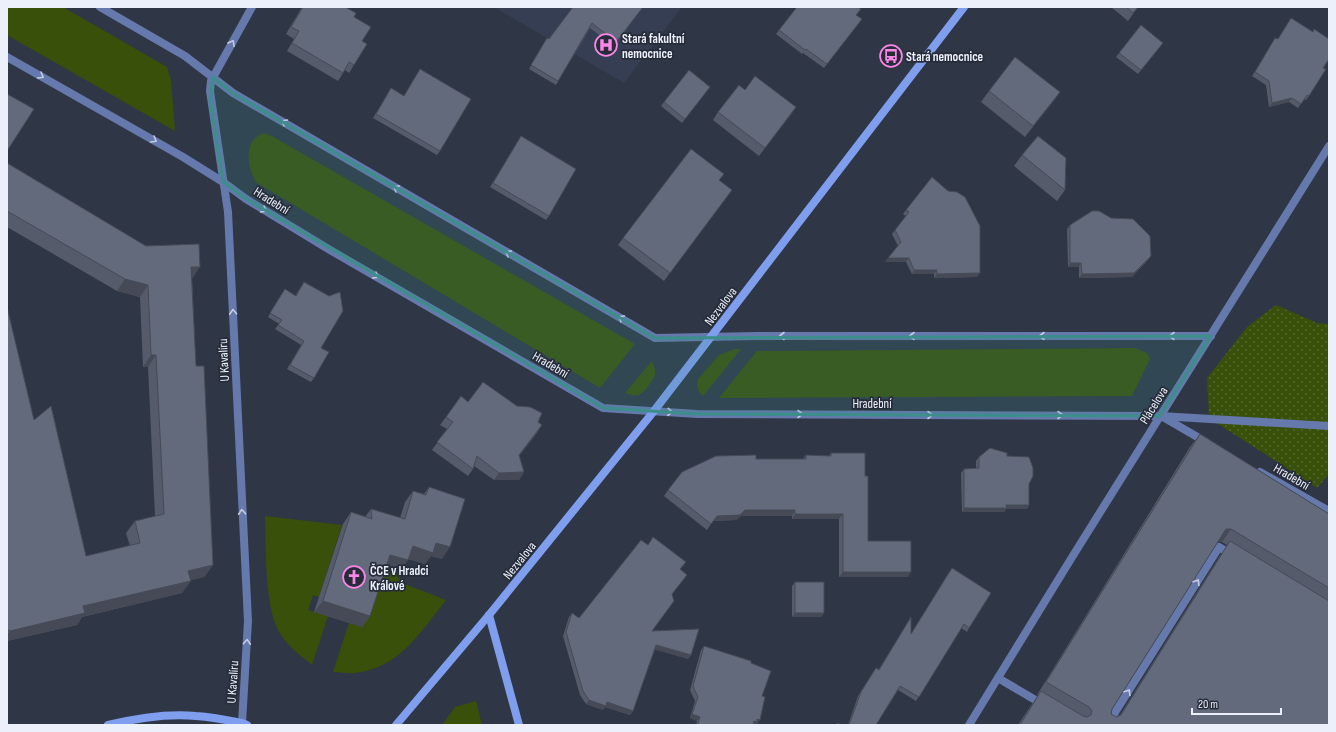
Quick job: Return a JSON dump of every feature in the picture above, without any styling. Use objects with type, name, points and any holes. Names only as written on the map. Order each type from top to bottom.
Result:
[{"type":"street","points":[[100,7],[185,56],[233,93],[655,338],[1211,336]]},
{"type":"street","name":"U Kavalíru","points":[[245,724],[248,621],[228,212],[210,100],[210,85],[252,7]]},
{"type":"street","name":"Nezvalova","points":[[396,725],[489,615],[654,411],[964,7]]},
{"type":"street","name":"Hradební","points":[[7,57],[183,157],[223,182],[246,199],[330,250],[603,408],[697,414],[1160,416],[1329,426]]},
{"type":"street","name":"Plácelova","points":[[969,725],[1329,146]]},
{"type":"street","name":"Hradební","points":[[1160,416],[1212,445]]},
{"type":"street","name":"Hradební","points":[[1251,467],[1329,511]]},
{"type":"street","points":[[1107,725],[1219,547],[1239,559]]},
{"type":"street","points":[[489,615],[519,725]]},
{"type":"street","points":[[998,678],[1050,709]]},
{"type":"street","points":[[108,725],[138,718],[166,715],[196,716],[245,724]]},
{"type":"highlighted area","points":[[213,77],[233,93],[655,338],[1211,336],[1160,416],[697,414],[603,408],[246,199],[223,182],[210,100]]},
{"type":"shaded area","name":"Stará fakultní nemocnice","points":[[494,7],[682,7],[624,83]]},
{"type":"green space","points":[[7,7],[63,7],[167,67],[171,80],[175,131],[7,35]]},
{"type":"green space","points":[[263,133],[270,135],[635,344],[600,388],[257,183],[250,167],[249,154],[252,143],[256,137]]},
{"type":"green space","points":[[1276,305],[1317,323],[1329,324],[1329,474],[1317,488],[1209,418],[1207,378],[1247,327]]},
{"type":"green space","points":[[1135,348],[1147,353],[1150,359],[1132,396],[719,398],[757,351]]},
{"type":"green space","points":[[735,349],[741,349],[703,396],[699,392],[697,386],[698,379],[719,355]]},
{"type":"green space","points":[[652,361],[655,375],[642,393],[639,395],[633,395],[625,393]]},
{"type":"green space","points":[[265,516],[342,525],[319,597],[313,595],[308,610],[328,616],[312,665],[295,651],[281,635],[275,624],[271,610],[267,578]]},
{"type":"green space","points":[[382,566],[398,572],[397,576],[402,583],[446,600],[427,625],[407,647],[384,664],[370,670],[352,673],[333,672],[349,623],[362,627]]},
{"type":"green space","points":[[476,701],[482,725],[442,725],[455,707]]},
{"type":"building","points":[[303,7],[345,7],[356,13],[354,17],[371,27],[362,41],[367,44],[354,65],[349,62],[343,73],[292,43],[299,31],[291,27]]},
{"type":"building","points":[[573,7],[643,7],[616,42],[592,23],[558,81],[531,65],[547,38],[549,39]]},
{"type":"building","points":[[797,7],[857,7],[861,9],[856,15],[862,19],[827,64],[806,49],[805,50],[779,30]]},
{"type":"building","points":[[1126,7],[1138,7],[1133,13]]},
{"type":"building","points":[[1291,18],[1313,32],[1314,29],[1329,39],[1329,59],[1323,68],[1326,69],[1309,96],[1307,95],[1301,104],[1292,98],[1272,103],[1269,81],[1255,72],[1275,38],[1278,39]]},
{"type":"building","points":[[1141,25],[1163,43],[1141,70],[1119,53]]},
{"type":"building","points":[[1015,57],[1060,92],[1033,126],[989,91]]},
{"type":"building","points":[[420,69],[471,99],[440,151],[376,114],[391,88],[404,96]]},
{"type":"building","points":[[689,70],[710,87],[685,119],[664,102]]},
{"type":"building","points":[[755,76],[796,107],[765,148],[718,112],[739,85],[745,90]]},
{"type":"building","points":[[7,94],[34,109],[7,151]]},
{"type":"building","points":[[521,136],[576,169],[549,216],[493,183]]},
{"type":"building","points":[[1038,136],[1066,158],[1065,190],[1022,155]]},
{"type":"building","points":[[691,149],[724,174],[719,180],[732,190],[670,273],[623,238]]},
{"type":"building","points":[[7,163],[146,246],[199,244],[200,267],[191,267],[196,366],[204,366],[213,565],[188,571],[191,581],[83,606],[85,613],[10,631],[7,629],[7,307],[34,420],[51,406],[86,556],[140,543],[135,521],[164,514],[156,355],[151,355],[148,285],[125,279],[7,211]]},
{"type":"building","points":[[932,177],[948,191],[957,192],[965,197],[980,226],[980,273],[937,274],[937,270],[914,270],[909,258],[888,258],[901,242],[895,230],[909,212],[906,210]]},
{"type":"building","points":[[1092,211],[1099,211],[1111,218],[1133,219],[1150,236],[1151,256],[1134,273],[1082,274],[1081,263],[1070,263],[1070,225]]},
{"type":"building","points":[[304,282],[329,296],[340,292],[343,311],[321,348],[329,352],[314,378],[290,365],[304,341],[278,325],[282,320],[270,313],[285,289],[296,296]]},
{"type":"building","points":[[483,382],[517,406],[530,407],[542,413],[538,422],[542,425],[519,455],[524,472],[499,473],[477,456],[473,469],[437,442],[453,422],[446,417],[461,396],[468,402]]},
{"type":"building","points":[[1200,434],[1329,514],[1329,588],[1231,529],[1226,529],[1112,709],[1111,714],[1116,717],[1121,715],[1230,541],[1329,601],[1329,725],[1020,725],[1041,691],[1083,716],[1087,717],[1091,715],[1092,711],[1089,707],[1046,682]]},
{"type":"building","points":[[990,448],[1007,453],[1007,456],[1029,457],[1033,468],[1033,476],[1029,484],[1029,505],[1006,505],[1007,508],[964,508],[964,469],[979,468],[979,457]]},
{"type":"building","points":[[831,453],[865,453],[865,476],[868,476],[868,541],[911,541],[911,572],[843,572],[843,514],[795,514],[795,510],[745,510],[740,515],[717,516],[711,524],[668,490],[682,472],[716,456],[756,455],[756,459],[806,459],[806,455],[831,456]]},
{"type":"building","points":[[429,487],[465,499],[450,547],[436,543],[433,553],[413,546],[408,560],[390,555],[370,616],[323,601],[351,512],[372,519],[371,509],[405,519],[413,491],[426,495]]},
{"type":"building","points":[[653,537],[686,562],[680,569],[687,575],[672,594],[674,601],[652,631],[699,629],[691,655],[656,645],[633,711],[607,702],[606,706],[589,700],[583,691],[566,632],[572,613],[579,618],[641,540],[648,545]]},
{"type":"building","points":[[952,568],[991,593],[969,628],[964,624],[919,697],[900,686],[876,725],[849,725],[861,692],[876,668],[879,670],[911,617],[911,634]]},
{"type":"building","points":[[795,582],[824,582],[824,613],[795,613]]},
{"type":"building","points":[[704,646],[751,661],[751,663],[771,671],[762,696],[765,697],[760,720],[757,719],[757,722],[754,721],[753,725],[698,724],[700,717],[692,714],[698,697],[693,686]]},
{"type":"place","name":"Stará fakultní nemocnice","points":[[606,45]]},
{"type":"place","name":"Stará nemocnice","points":[[891,56]]},
{"type":"place","name":"ČCE v Hradci Králové","points":[[354,577]]}]
